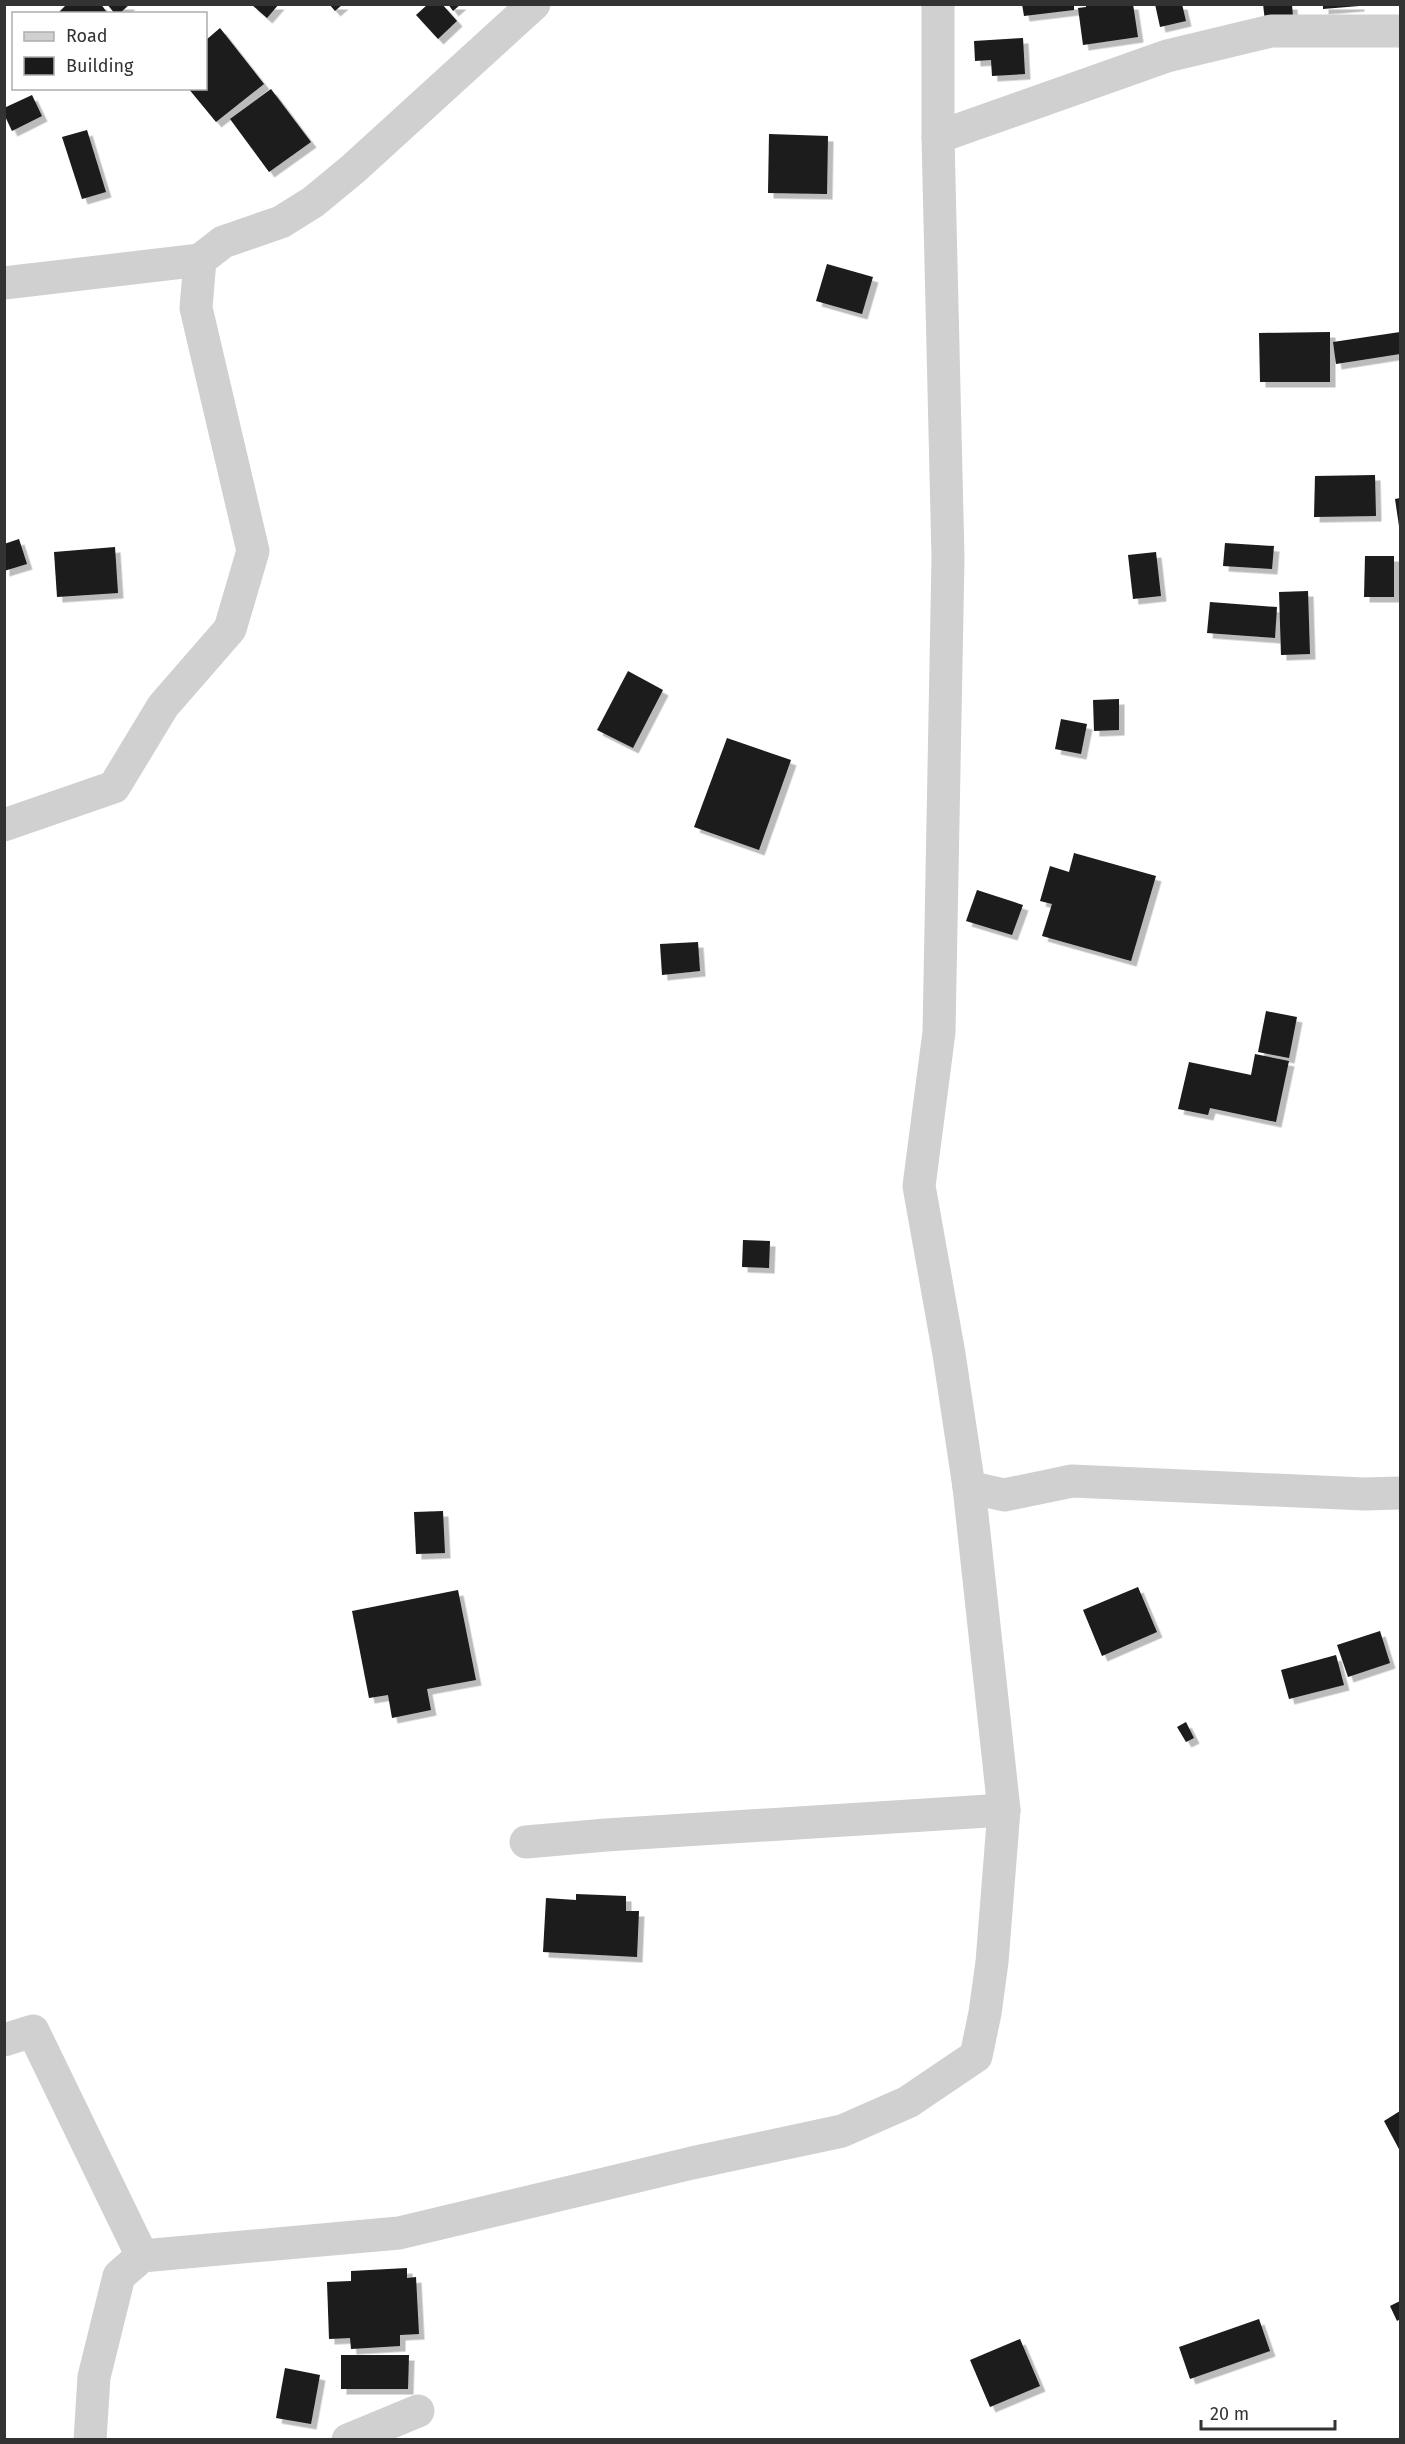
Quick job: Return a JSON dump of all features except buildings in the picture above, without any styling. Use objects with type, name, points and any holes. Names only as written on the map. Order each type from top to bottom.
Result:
[{"type":"street","points":[[4,284],[200,260],[223,242],[281,222],[313,202],[379,146],[534,4]]},
{"type":"street","points":[[90,2439],[94,2377],[119,2276],[141,2256],[399,2232],[692,2163],[842,2131],[908,2102],[976,2056],[992,1962],[1004,1810],[969,1487],[950,1354],[919,1186],[939,1032],[948,558],[938,137],[938,4]]},
{"type":"street","points":[[938,137],[1167,56],[1271,31],[1401,31]]},
{"type":"street","points":[[4,825],[114,787],[163,706],[230,629],[253,550],[196,308],[200,260]]},
{"type":"street","points":[[969,1487],[1004,1495],[1072,1481],[1364,1494],[1401,1493]]},
{"type":"street","points":[[526,1842],[606,1834],[1004,1810]]},
{"type":"street","points":[[4,2040],[33,2031],[141,2256]]},
{"type":"street","points":[[348,2439],[418,2411]]}]
